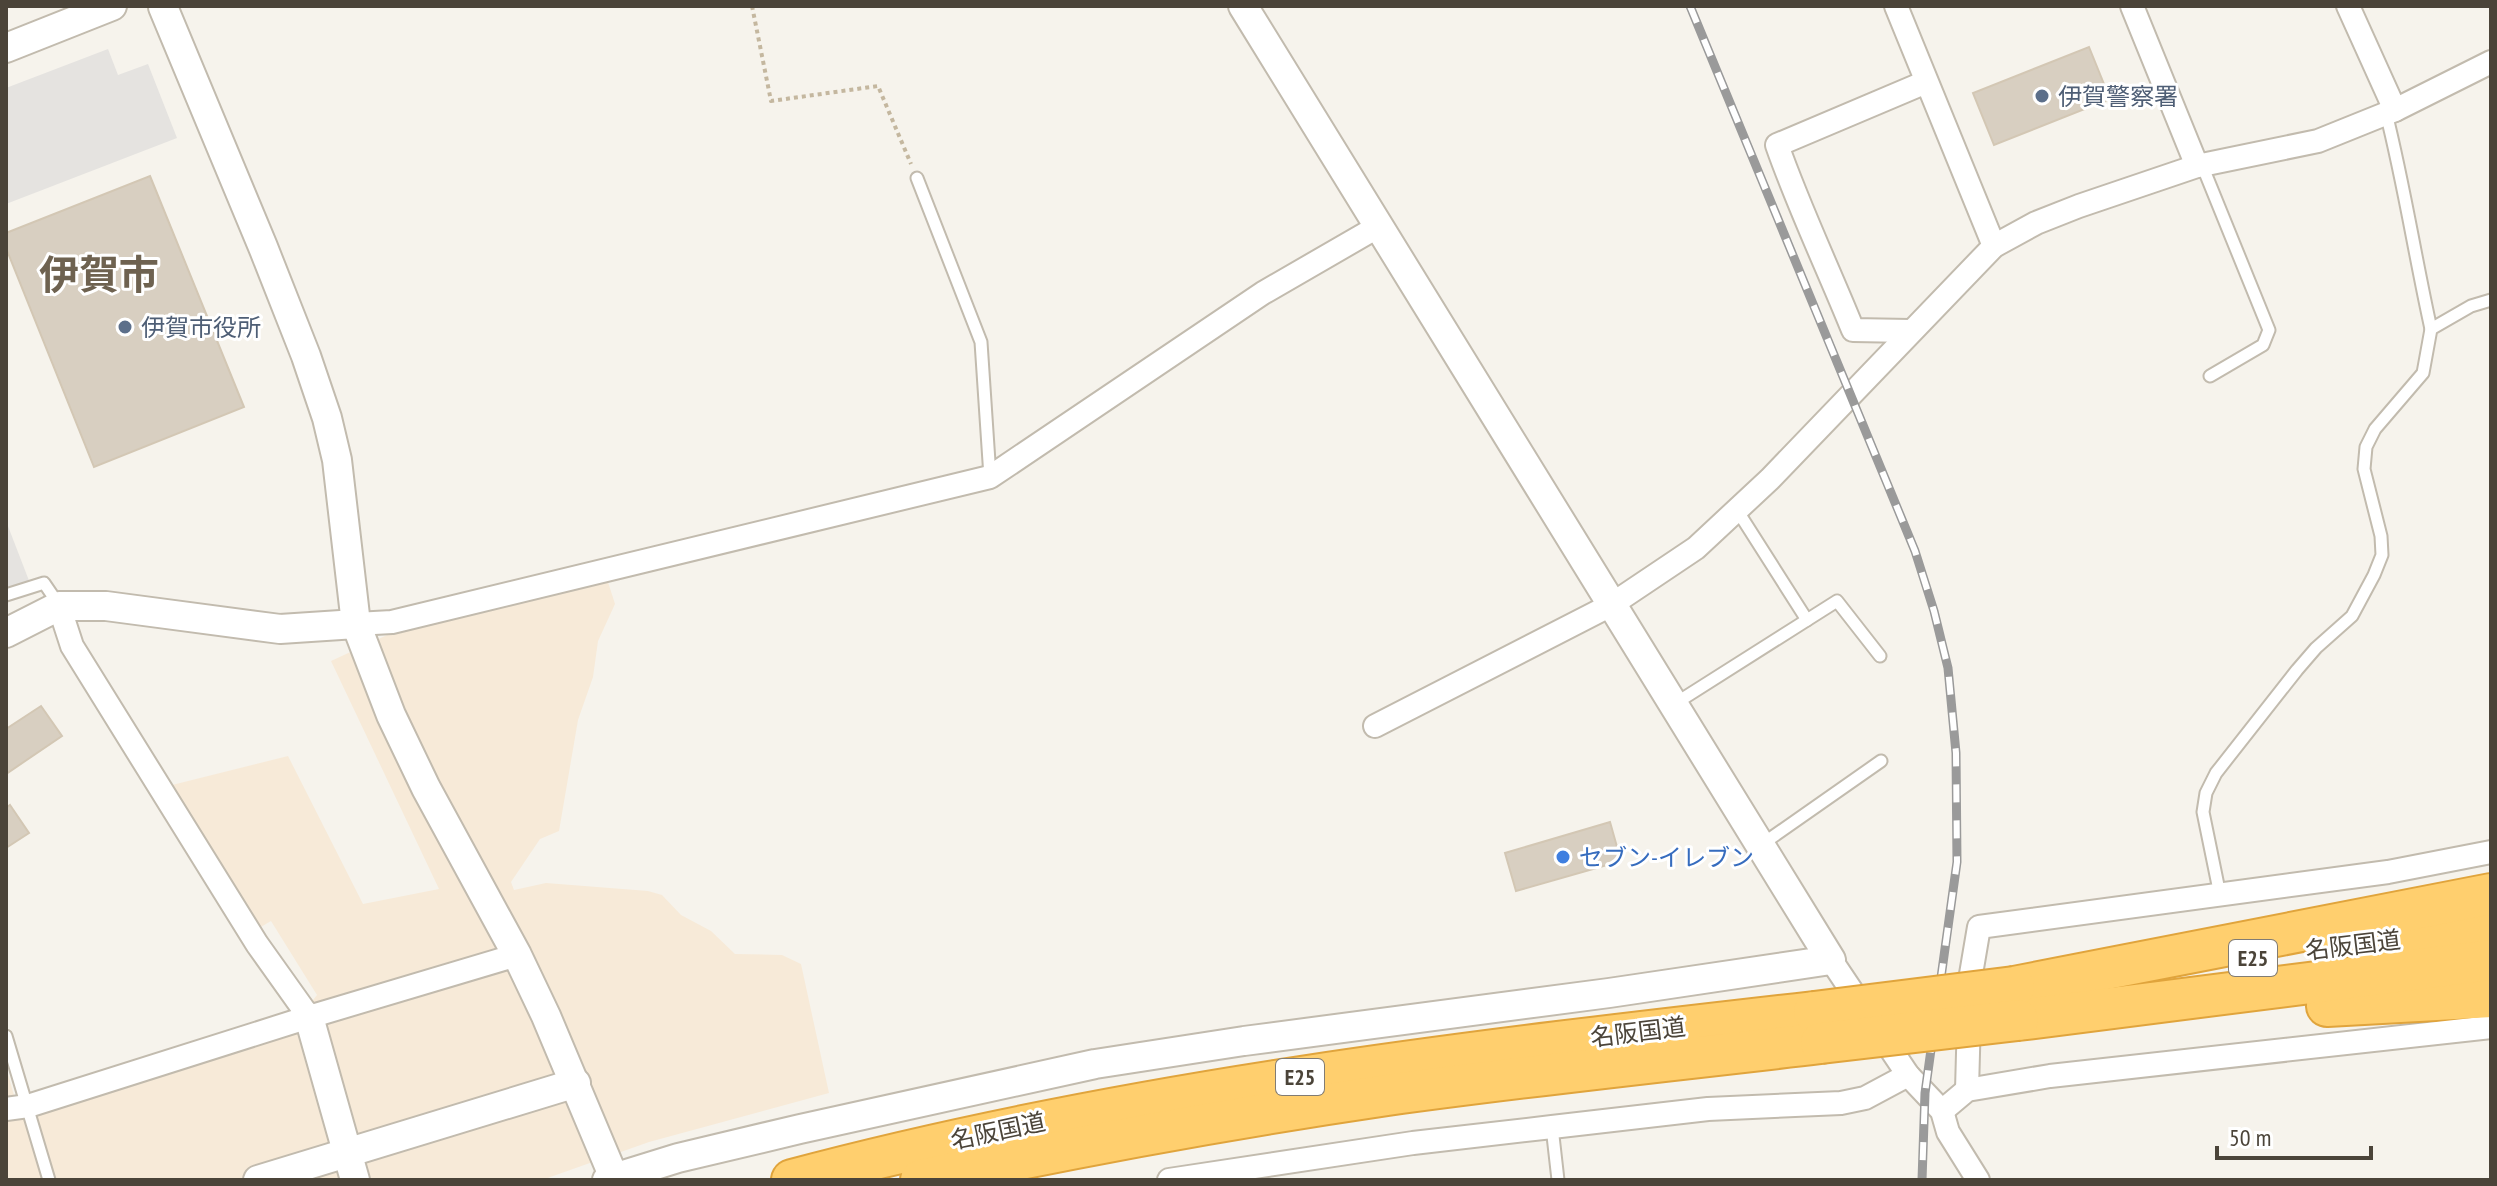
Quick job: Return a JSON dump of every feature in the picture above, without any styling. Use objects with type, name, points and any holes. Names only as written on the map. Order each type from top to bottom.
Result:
[{"type":"highway","points":[[2016,1003],[2491,894]]},
{"type":"highway","name":"名阪国道","points":[[921,1180],[1142,1134],[1262,1114],[1817,1027],[2016,1003],[2491,927]]},
{"type":"highway","name":"名阪国道","points":[[2016,1003],[2306,986],[2491,960]]},
{"type":"highway","points":[[2016,1003],[2071,1020],[2229,1008],[2491,997]]},
{"type":"highway","name":"名阪国道","points":[[792,1180],[1018,1126],[1155,1100],[1461,1055],[1817,1027]]},
{"type":"street","points":[[6,48],[112,6]]},
{"type":"street","points":[[158,6],[263,247],[327,418],[337,460],[356,624],[391,715],[426,788],[517,955],[576,1083],[612,1179],[678,1158],[1095,1064],[1831,960]]},
{"type":"street","points":[[1243,6],[1831,960],[1908,1075],[1942,1111],[1948,1132],[1978,1180]]},
{"type":"street","points":[[1896,6],[1994,246]]},
{"type":"street","points":[[2132,6],[2200,166]]},
{"type":"street","points":[[2348,6],[2390,112]]},
{"type":"street","points":[[1375,726],[1611,605],[1696,548],[1770,479],[1994,246],[2036,223],[2079,206],[2200,166],[2318,141],[2390,112],[2491,62]]},
{"type":"street","points":[[1910,331],[1853,330],[1823,256],[1798,206],[1777,145],[1926,82]]},
{"type":"street","points":[[6,633],[59,606],[106,606],[280,629],[392,622],[990,477],[1263,293],[1379,226]]},
{"type":"street","points":[[59,606],[72,646],[257,944],[309,1017],[351,1167]]},
{"type":"street","points":[[1967,1090],[1970,980],[1979,927],[2388,872],[2491,852]]},
{"type":"street","points":[[17,1108],[517,955]]},
{"type":"street","points":[[1942,1111],[1967,1090],[2050,1076],[2491,1027]]},
{"type":"street","points":[[1169,1180],[1306,1158],[1708,1109],[1841,1103],[1865,1098],[1908,1075]]},
{"type":"street","points":[[258,1180],[351,1167],[576,1083]]},
{"type":"lane","points":[[2220,895],[2203,812],[2206,793],[2216,773],[2297,670],[2352,616],[2374,575],[2382,546],[2364,469],[2366,447],[2375,429],[2423,373],[2431,329],[2410,233],[2390,112]]},
{"type":"lane","points":[[2200,166],[2269,330],[2263,345],[2210,376]]},
{"type":"lane","points":[[917,178],[981,342],[990,477]]},
{"type":"lane","points":[[2431,329],[2471,306],[2491,300]]},
{"type":"lane","points":[[1737,510],[1807,620]]},
{"type":"lane","points":[[6,594],[44,583],[59,606]]},
{"type":"lane","points":[[1674,704],[1837,601],[1880,656]]},
{"type":"lane","points":[[1761,845],[1881,761]]},
{"type":"lane","points":[[6,1036],[17,1108],[49,1180]]},
{"type":"lane","points":[[1552,1127],[1558,1180]]},
{"type":"path","points":[[752,6],[771,101],[878,86],[917,178]]},
{"type":"shaded area","points":[[108,49],[118,75],[148,64],[177,138],[6,204],[6,88]]},
{"type":"shaded area","points":[[6,521],[33,591],[6,603]]},
{"type":"shaded area","points":[[607,579],[615,604],[598,641],[593,677],[578,720],[559,831],[540,839],[511,882],[514,890],[546,883],[648,891],[662,895],[681,915],[711,931],[735,954],[782,955],[801,964],[829,1093],[649,1142],[542,1180],[6,1180],[6,1067],[15,1099],[286,1035],[317,995],[271,921],[259,928],[172,785],[288,756],[363,904],[439,889],[331,661],[398,630]]},
{"type":"building","name":"伊賀警察署","points":[[2089,47],[2110,99],[1994,145],[1973,93]]},
{"type":"building","name":"伊賀市役所","points":[[150,176],[244,407],[94,467],[6,248],[6,233]]},
{"type":"building","points":[[41,706],[62,736],[6,774],[6,729]]},
{"type":"building","points":[[10,805],[29,833],[6,848],[6,808]]},
{"type":"building","name":"セブン-イレブン","points":[[1610,822],[1621,861],[1516,891],[1505,853]]},
{"type":"railway","points":[[1690,6],[1915,551],[1948,668],[1956,753],[1957,862],[1925,1093],[1922,1180]]},
{"type":"place","name":"伊賀警察署","points":[[2042,96]]},
{"type":"place","name":"伊賀市役所","points":[[125,327]]},
{"type":"place","name":"セブン-イレブン","points":[[1563,857]]},
{"type":"district","name":"伊賀市","points":[[99,274]]}]
